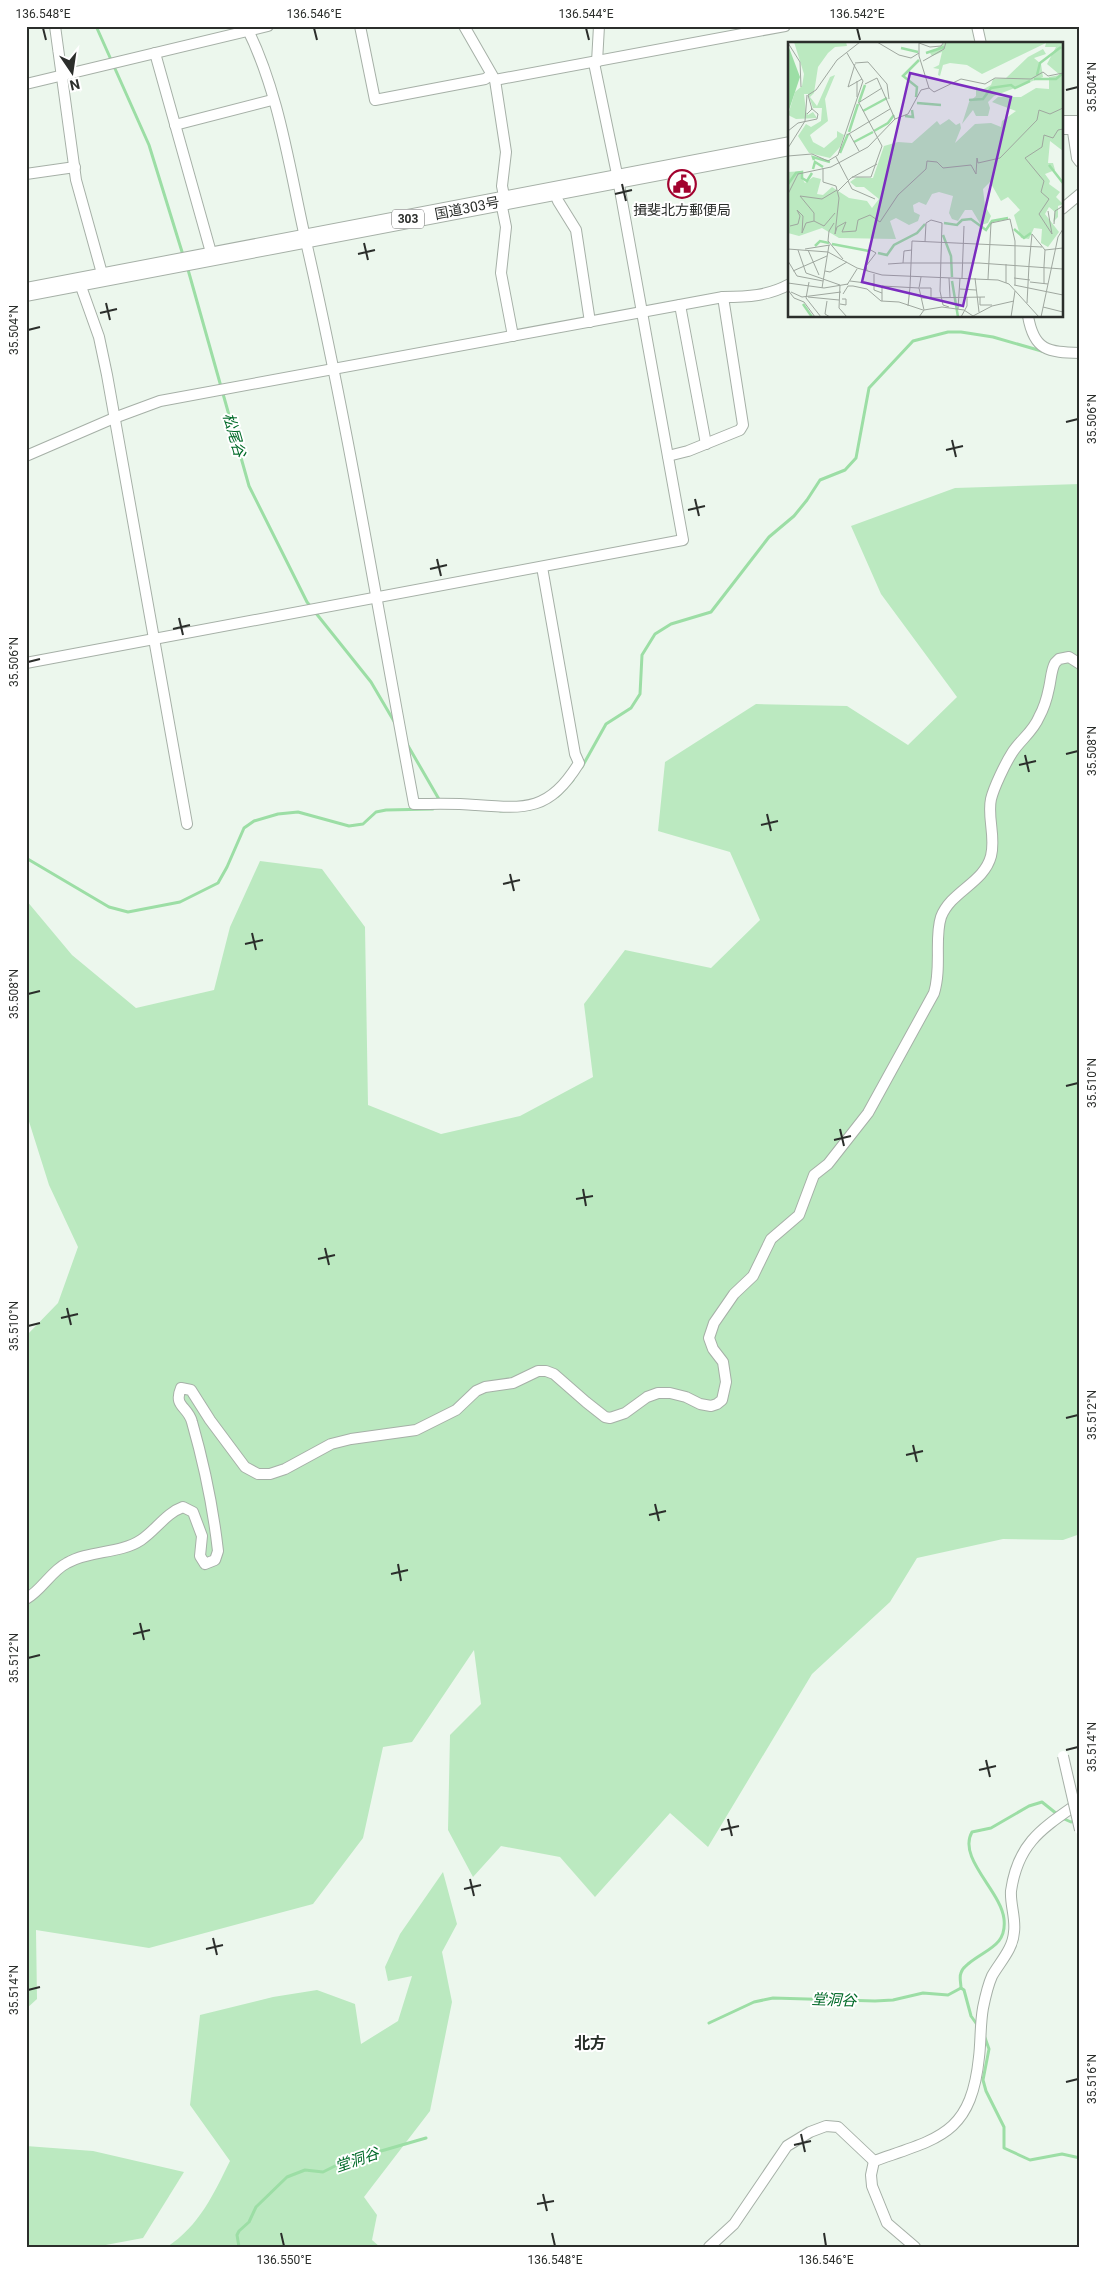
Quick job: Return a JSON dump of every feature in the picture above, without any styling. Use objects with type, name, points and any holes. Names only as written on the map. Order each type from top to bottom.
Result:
[{"type":"highway","name":"国道303号","points":[[26,292],[788,146]]},
{"type":"street","points":[[55,26],[75,167],[102,277]]},
{"type":"street","points":[[26,84],[247,29],[268,26]]},
{"type":"street","points":[[360,26],[375,100],[485,79],[596,62],[785,26]]},
{"type":"street","points":[[464,26],[493,78],[506,152],[502,186],[506,227],[501,273],[513,336]]},
{"type":"street","points":[[26,663],[683,540],[596,62],[599,26]]},
{"type":"street","points":[[977,26],[981,42]]},
{"type":"street","points":[[247,29],[272,100],[305,239],[333,369],[414,804],[474,804],[509,808],[535,805],[556,793],[568,781],[579,763],[575,754],[542,567]]},
{"type":"street","points":[[155,53],[212,256]]},
{"type":"street","points":[[175,125],[272,100]]},
{"type":"street","points":[[1071,125],[1077,158],[1080,162]]},
{"type":"street","points":[[26,174],[75,167]]},
{"type":"street","points":[[554,192],[576,230],[590,322]]},
{"type":"street","points":[[1064,207],[1080,194]]},
{"type":"street","points":[[79,282],[99,337],[187,824]]},
{"type":"street","points":[[26,456],[114,418],[160,401],[723,297],[764,295],[788,285]]},
{"type":"street","points":[[668,456],[688,451],[740,430],[743,425],[723,297]]},
{"type":"street","points":[[680,305],[706,444]]},
{"type":"street","points":[[1028,318],[1031,333],[1041,346],[1049,351],[1080,354]]},
{"type":"street","points":[[26,1599],[66,1563],[99,1552],[130,1545],[141,1540],[175,1509],[183,1507],[193,1512],[202,1536],[200,1556],[205,1564],[215,1560],[218,1551],[208,1484],[191,1419],[180,1405],[178,1397],[181,1388],[191,1390],[210,1420],[245,1466],[258,1474],[270,1474],[285,1469],[331,1444],[352,1439],[416,1430],[456,1410],[476,1391],[485,1387],[513,1383],[538,1371],[554,1374],[605,1417],[617,1417],[625,1414],[647,1397],[670,1392],[700,1404],[711,1406],[722,1400],[726,1382],[723,1362],[712,1349],[709,1338],[714,1323],[734,1294],[753,1276],[771,1239],[799,1215],[814,1175],[834,1158],[868,1113],[934,993],[939,977],[940,925],[942,916],[952,901],[980,876],[988,864],[992,854],[991,798],[1012,753],[1030,734],[1039,719],[1056,663],[1059,659],[1069,657],[1080,664]]},
{"type":"street","points":[[1064,1756],[1080,1830]]},
{"type":"street","points":[[874,2161],[931,2141],[947,2132],[967,2110],[974,2089],[980,2056],[983,2008],[991,1978],[1012,1944],[1011,1892],[1020,1863],[1028,1845],[1039,1831],[1080,1802]]},
{"type":"street","points":[[709,2247],[734,2224],[788,2146],[810,2132],[826,2126],[838,2127],[874,2161]]},
{"type":"street","points":[[874,2161],[871,2175],[872,2186],[887,2223],[916,2247]]},
{"type":"green space","points":[[1080,484],[1080,1534],[1063,1540],[1003,1539],[917,1558],[890,1602],[812,1674],[708,1847],[670,1813],[595,1897],[560,1857],[501,1846],[473,1877],[448,1830],[450,1735],[481,1704],[474,1650],[412,1742],[383,1747],[363,1838],[313,1904],[149,1948],[36,1930],[37,1999],[26,2009],[26,1336],[58,1303],[78,1247],[49,1185],[26,1112],[26,900],[72,955],[136,1008],[214,990],[230,927],[260,861],[322,869],[365,927],[368,1105],[441,1134],[520,1116],[593,1077],[584,1004],[625,950],[711,968],[760,920],[730,852],[658,831],[665,762],[756,704],[847,706],[908,745],[957,697],[881,594],[851,526],[955,488]]},
{"type":"green space","points":[[443,1872],[457,1924],[442,1952],[452,2002],[430,2111],[364,2197],[377,2215],[372,2240],[380,2247],[167,2247],[197,2219],[205,2208],[230,2161],[190,2105],[200,2015],[273,1997],[317,1990],[355,2004],[361,2044],[398,2021],[412,1976],[388,1981],[385,1967],[400,1934]]},
{"type":"green space","points":[[26,2146],[93,2151],[184,2172],[143,2238],[95,2247],[26,2247]]},
{"type":"waterway","name":"松尾谷","points":[[96,26],[149,145],[183,255]]},
{"type":"waterway","name":"松尾谷","points":[[187,266],[249,486],[307,602],[371,682],[395,723]]},
{"type":"waterway","points":[[582,767],[606,724],[631,708],[640,694],[642,655],[655,634],[671,624],[711,612],[769,537],[794,516],[820,480],[845,470],[856,458],[869,388],[913,341],[948,332],[961,332],[993,337],[1045,352]]},
{"type":"waterway","name":"松尾谷","points":[[407,744],[440,801]]},
{"type":"waterway","points":[[558,796],[573,780]]},
{"type":"waterway","points":[[26,858],[109,907],[128,912],[180,902],[218,883],[244,828],[254,821],[278,814],[298,812],[349,826],[363,824],[376,812],[433,809]]},
{"type":"waterway","points":[[500,811],[530,809]]},
{"type":"waterway","points":[[978,2026],[971,2016],[964,1990],[961,1988],[960,1975],[965,1967],[999,1941],[1004,1928],[1004,1919],[996,1897],[970,1853],[969,1842],[972,1832],[991,1828],[1029,1806],[1042,1802],[1057,1814]]},
{"type":"waterway","points":[[1062,1818],[1071,1822],[1075,1821]]},
{"type":"waterway","name":"堂洞谷","points":[[709,2023],[754,2002],[773,1998],[875,2001],[893,2000],[923,1993],[948,1995],[961,1988]]},
{"type":"waterway","points":[[984,2035],[989,2049],[983,2080],[986,2091],[1004,2127],[1004,2148],[1030,2160],[1062,2154],[1080,2158]]},
{"type":"waterway","name":"堂洞谷","points":[[239,2247],[237,2235],[239,2231],[249,2222],[256,2207],[287,2177],[305,2170],[323,2172],[343,2162],[426,2138]]},
{"type":"place","name":"揖斐北方郵便局","points":[[682,184]]},
{"type":"district","name":"北方","points":[[590,2043]]}]
